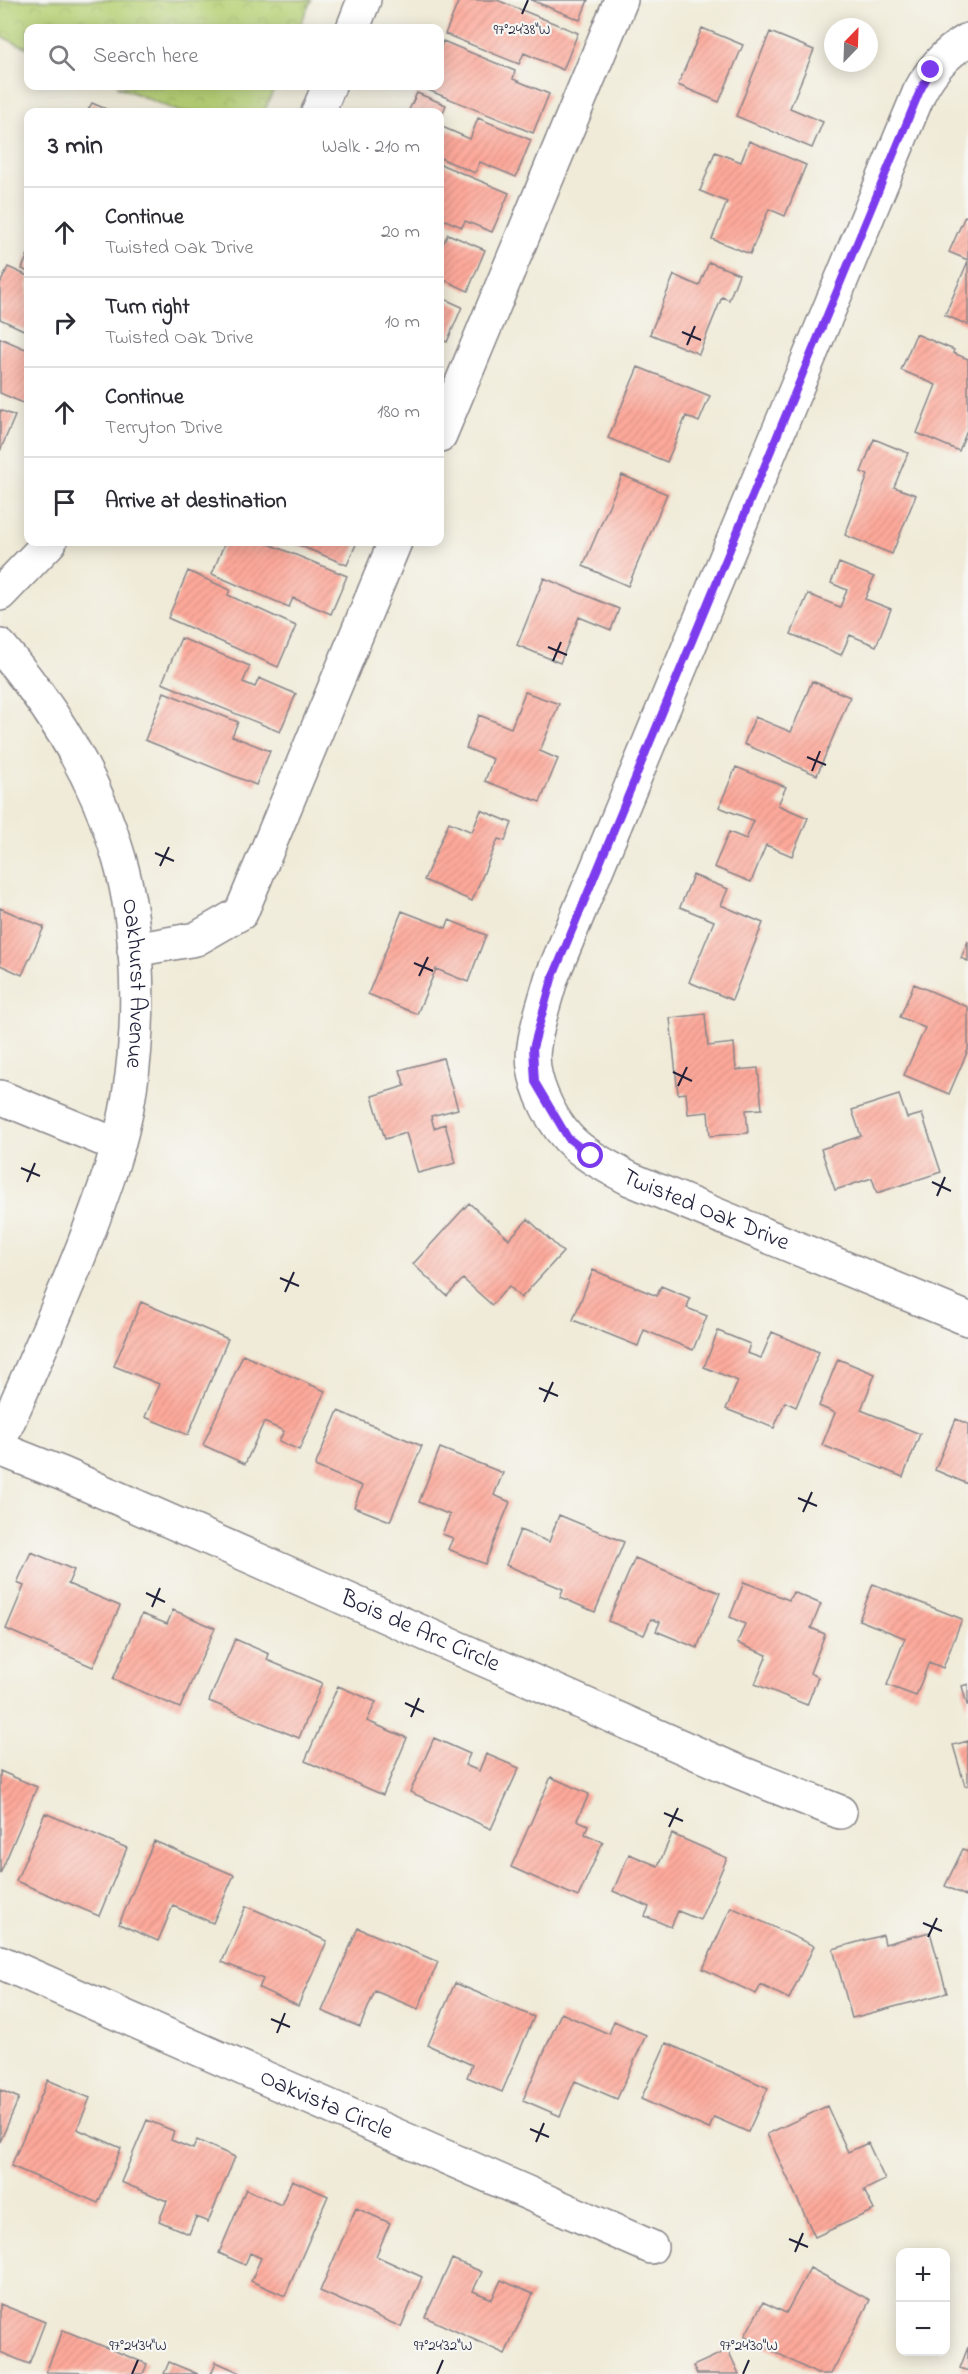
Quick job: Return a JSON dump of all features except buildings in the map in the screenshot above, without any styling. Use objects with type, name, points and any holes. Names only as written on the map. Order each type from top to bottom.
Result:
[{"type":"street","points":[[355,24],[364,0]]},
{"type":"street","points":[[444,425],[621,0]]},
{"type":"street","name":"Twisted Oak Drive","points":[[968,40],[948,53],[931,70],[919,93],[556,968],[533,1048],[535,1082],[568,1138],[591,1156],[630,1179],[968,1319]]},
{"type":"street","points":[[320,108],[327,90]]},
{"type":"street","points":[[0,594],[46,546]]},
{"type":"street","points":[[134,950],[196,939],[240,913],[393,546]]},
{"type":"street","name":"Oakhurst Avenue","points":[[0,646],[50,710],[106,818],[120,860],[137,985],[129,1097],[103,1195],[62,1298],[0,1440]]},
{"type":"street","points":[[0,1097],[117,1145]]},
{"type":"street","name":"Bois de Arc Circle","points":[[0,1449],[63,1474],[740,1772],[840,1812]]},
{"type":"street","name":"Oakvista Circle","points":[[0,1962],[651,2247]]},
{"type":"green space","points":[[0,0],[311,0],[301,24],[24,24],[24,46],[0,36]]},
{"type":"green space","points":[[127,90],[273,90],[266,108],[170,108]]},
{"type":"route","points":[[591,1156],[568,1138],[551,1113],[535,1082],[533,1048],[552,979],[919,93],[931,70]]}]
